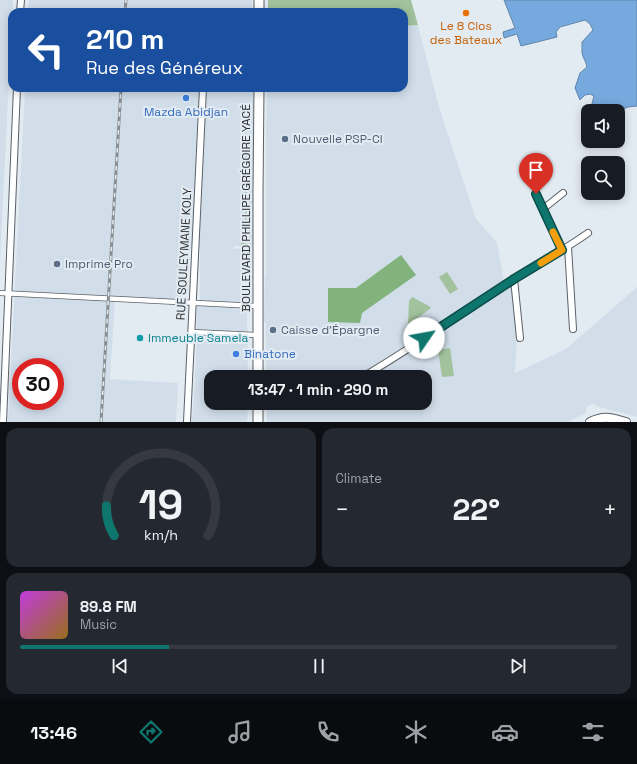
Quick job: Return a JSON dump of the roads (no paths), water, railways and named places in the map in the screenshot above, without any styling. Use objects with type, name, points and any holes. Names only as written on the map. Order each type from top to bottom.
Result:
[{"type":"main road","name":"BOULEVARD PHILLIPE GRÉGOIRE YACÉ","points":[[258,370],[259,92]]},
{"type":"main road","points":[[258,410],[258,422]]},
{"type":"street","points":[[3,422],[17,92]]},
{"type":"street","name":"RUE SOULEYMANE KOLY","points":[[187,422],[203,92]]},
{"type":"street","points":[[542,209],[563,193]]},
{"type":"street","points":[[536,194],[562,250]]},
{"type":"street","points":[[374,370],[514,279],[568,247],[588,233]]},
{"type":"street","points":[[568,247],[573,329]]},
{"type":"street","points":[[514,279],[520,338]]},
{"type":"street","points":[[0,293],[258,306]]},
{"type":"street","points":[[192,332],[258,335]]},
{"type":"street","points":[[590,422],[601,417],[626,422]]},
{"type":"water","points":[[504,0],[637,0],[637,106],[625,108],[625,104],[592,104],[594,96],[590,94],[585,95],[580,100],[575,88],[580,73],[587,67],[582,53],[582,42],[593,30],[590,24],[585,20],[560,27],[556,32],[557,37],[521,46],[517,34],[504,38],[503,32],[515,28]]},
{"type":"railway","points":[[125,8],[126,0]]},
{"type":"railway","points":[[101,422],[121,92]]},
{"type":"place","name":"Le 8 Clos des Bateaux","points":[[466,13]]},
{"type":"place","name":"Mazda Abidjan","points":[[186,98]]},
{"type":"place","name":"Nouvelle PSP-CI","points":[[285,139]]},
{"type":"place","name":"Imprime Pro","points":[[57,264]]},
{"type":"place","name":"Caisse d'Épargne","points":[[273,330]]},
{"type":"place","name":"Immeuble Samela","points":[[140,338]]},
{"type":"place","name":"Binatone","points":[[236,354]]}]
